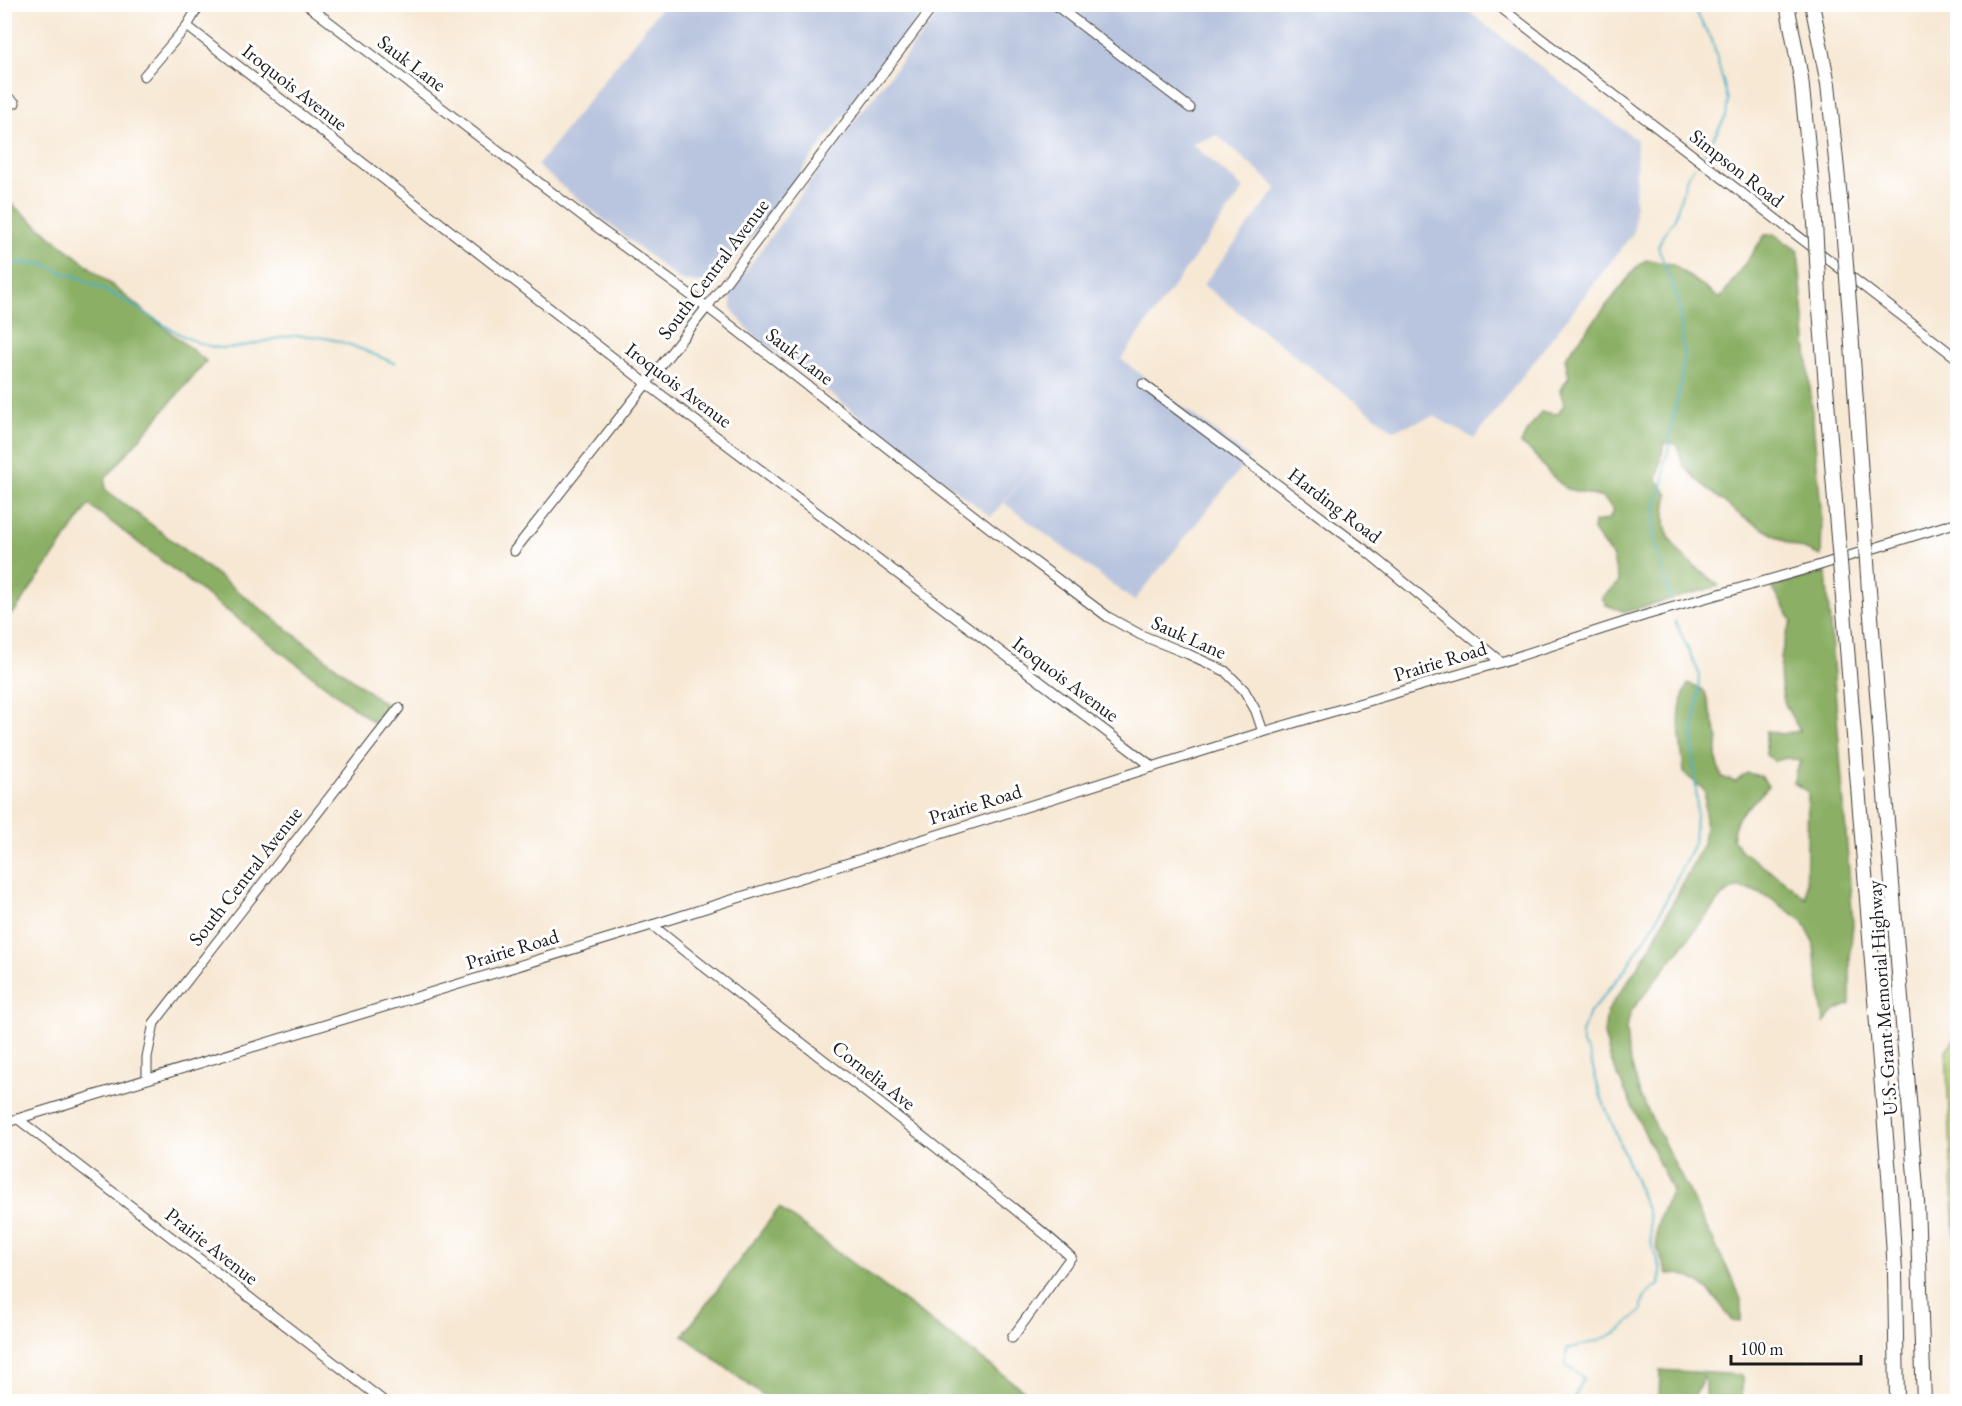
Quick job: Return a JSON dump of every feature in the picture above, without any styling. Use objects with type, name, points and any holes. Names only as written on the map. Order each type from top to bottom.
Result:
[{"type":"highway","name":"U.S. Grant Memorial Highway","points":[[1787,4],[1800,78],[1814,205],[1842,598],[1890,1186],[1895,1272],[1897,1401]]},
{"type":"highway","name":"U.S. Grant Memorial Highway","points":[[1812,4],[1828,84],[1843,227],[1917,1202],[1923,1401]]},
{"type":"street","points":[[144,75],[187,26],[200,4]]},
{"type":"street","name":"Sauk Lane","points":[[306,4],[593,224],[707,307],[991,529],[1108,617],[1140,635],[1225,671],[1244,690],[1256,711],[1263,732]]},
{"type":"street","name":"South Central Avenue","points":[[514,551],[707,307],[935,4]]},
{"type":"street","points":[[1054,4],[1190,108]]},
{"type":"street","name":"Simpson Road","points":[[1496,4],[1958,359]]},
{"type":"street","name":"Iroquois Avenue","points":[[187,26],[647,384],[1153,767]]},
{"type":"street","points":[[4,94],[15,103]]},
{"type":"street","name":"Harding Road","points":[[1143,384],[1365,550],[1501,662]]},
{"type":"street","name":"Prairie Road","points":[[4,1123],[652,925],[1263,732],[1501,662],[1646,615],[1817,566],[1958,522]]},
{"type":"street","name":"South Central Avenue","points":[[147,1078],[147,1057],[154,1023],[399,708]]},
{"type":"street","name":"Cornelia Ave","points":[[652,925],[713,975],[860,1086],[1041,1230],[1071,1257],[1012,1338]]},
{"type":"street","name":"Prairie Avenue","points":[[18,1119],[385,1401]]},
{"type":"shaded area","points":[[663,5],[928,5],[733,261],[716,280],[695,283],[678,279],[537,166]]},
{"type":"shaded area","points":[[945,5],[1460,5],[1637,140],[1634,232],[1474,439],[1434,416],[1393,430],[1203,285],[1277,188],[1217,135],[1192,144],[1244,189],[1121,359],[1249,458],[1134,601],[1004,503],[1041,457],[991,517],[750,332],[731,308],[731,291],[859,115]]},
{"type":"green space","points":[[5,199],[206,361],[105,479],[105,489],[386,705],[374,723],[89,505],[15,611],[5,619]]},
{"type":"green space","points":[[1774,234],[1798,251],[1822,521],[1821,556],[1788,543],[1741,516],[1697,480],[1683,465],[1677,444],[1664,443],[1657,480],[1668,495],[1665,513],[1667,532],[1682,555],[1719,586],[1625,612],[1606,605],[1602,597],[1619,582],[1612,556],[1593,531],[1594,522],[1608,520],[1614,510],[1603,498],[1565,488],[1532,452],[1521,444],[1541,412],[1558,414],[1564,405],[1560,390],[1569,377],[1565,358],[1636,268],[1646,260],[1672,264],[1720,299],[1765,235]]},
{"type":"green space","points":[[1826,572],[1853,925],[1850,953],[1850,1004],[1835,1011],[1824,1023],[1813,940],[1803,921],[1768,897],[1749,889],[1735,888],[1722,896],[1632,1010],[1626,1028],[1628,1052],[1640,1095],[1741,1300],[1741,1321],[1732,1320],[1713,1295],[1697,1281],[1688,1276],[1667,1274],[1657,1247],[1656,1232],[1672,1191],[1611,1061],[1604,1034],[1607,1012],[1648,951],[1703,844],[1705,791],[1684,773],[1680,738],[1679,716],[1683,694],[1688,683],[1705,692],[1718,737],[1716,757],[1722,777],[1735,782],[1747,773],[1761,776],[1768,786],[1741,814],[1734,828],[1732,839],[1743,852],[1806,899],[1808,792],[1794,783],[1795,772],[1801,761],[1788,758],[1775,761],[1766,755],[1766,731],[1782,734],[1800,731],[1785,705],[1780,670],[1782,650],[1792,621],[1772,587]]},
{"type":"green space","points":[[1957,1036],[1957,1280],[1946,1050]]},
{"type":"green space","points":[[779,1208],[1038,1401],[770,1401],[683,1335]]},
{"type":"green space","points":[[1660,1370],[1742,1375],[1742,1401],[1705,1401],[1703,1377],[1695,1396],[1696,1401],[1659,1401]]},
{"type":"waterway","points":[[1691,4],[1712,40],[1728,100],[1726,116],[1705,153]]},
{"type":"waterway","points":[[1670,598],[1654,541],[1654,512],[1664,479],[1665,459],[1668,453],[1684,357],[1679,302],[1658,247],[1664,233],[1674,220],[1687,177],[1694,167]]},
{"type":"waterway","points":[[4,264],[38,263],[76,276],[123,299],[191,340],[213,347],[230,348],[285,337],[314,336],[341,342],[394,363]]},
{"type":"waterway","points":[[1575,1402],[1573,1400],[1584,1378],[1565,1365],[1567,1349],[1601,1339],[1623,1328],[1642,1311],[1646,1295],[1659,1285],[1661,1271],[1651,1242],[1648,1212],[1600,1094],[1589,1053],[1582,1044],[1582,1033],[1588,1015],[1624,971],[1654,925],[1694,843],[1697,802],[1692,742],[1698,703],[1699,673],[1675,621]]}]
